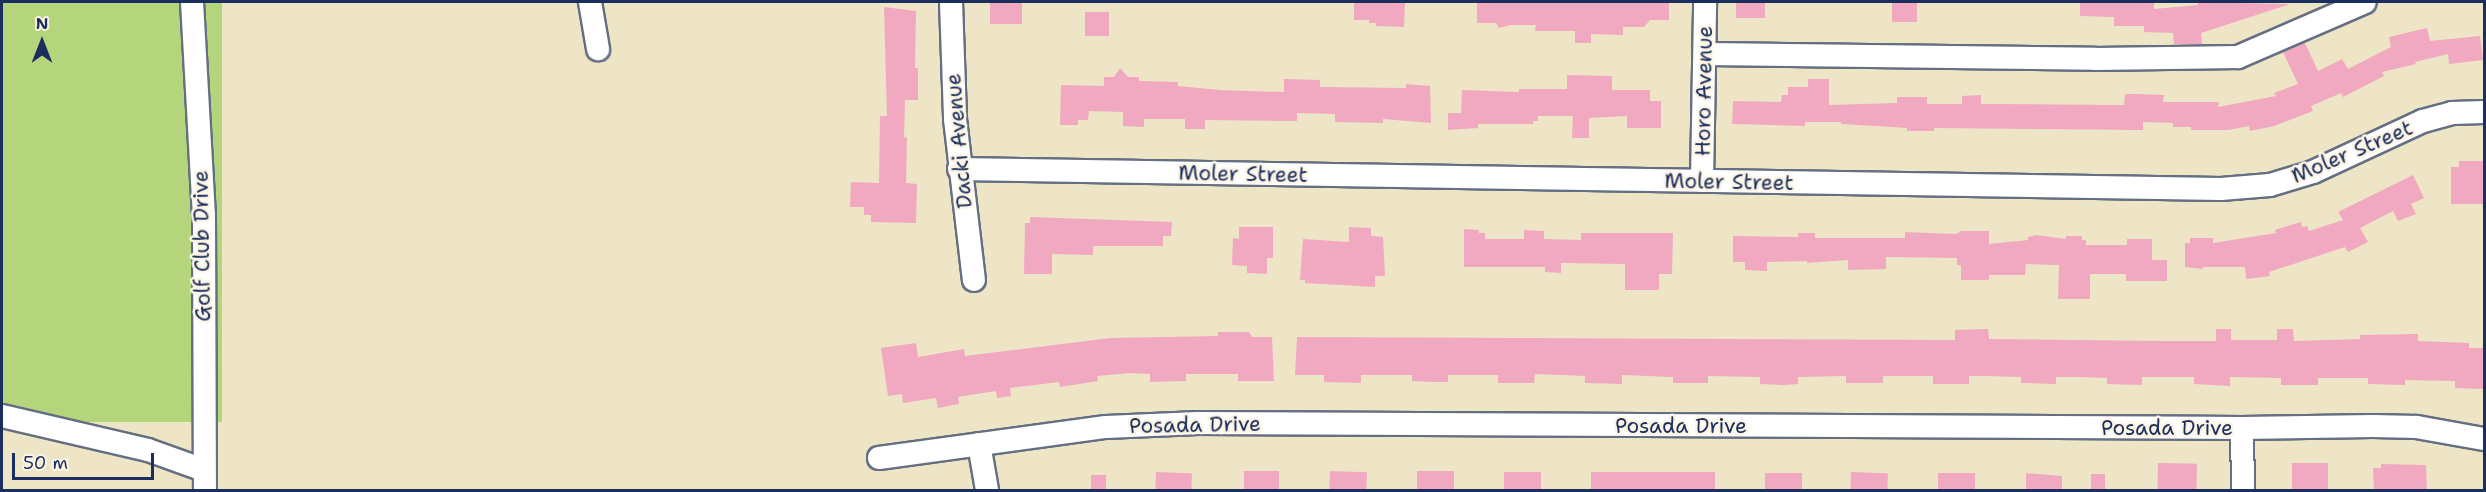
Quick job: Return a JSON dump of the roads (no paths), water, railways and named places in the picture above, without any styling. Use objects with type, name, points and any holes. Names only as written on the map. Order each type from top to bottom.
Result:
[{"type":"street","name":"Golf Club Drive","points":[[192,2],[204,215],[204,480]]},
{"type":"street","points":[[590,2],[598,49]]},
{"type":"street","name":"Dacki Avenue","points":[[951,2],[959,169],[974,280]]},
{"type":"street","name":"Horo Avenue","points":[[1702,181],[1706,2]]},
{"type":"street","points":[[1706,54],[2095,59],[2238,57],[2365,2]]},
{"type":"street","name":"Moler Street","points":[[959,169],[2221,189],[2270,185],[2313,172],[2422,121],[2452,113],[2484,112]]},
{"type":"street","points":[[2,416],[148,450],[204,480]]},
{"type":"street","name":"Posada Drive","points":[[879,458],[1106,427],[1198,423],[2417,427],[2484,439]]},
{"type":"street","points":[[2242,428],[2243,490]]},
{"type":"street","points":[[979,444],[987,490]]}]
